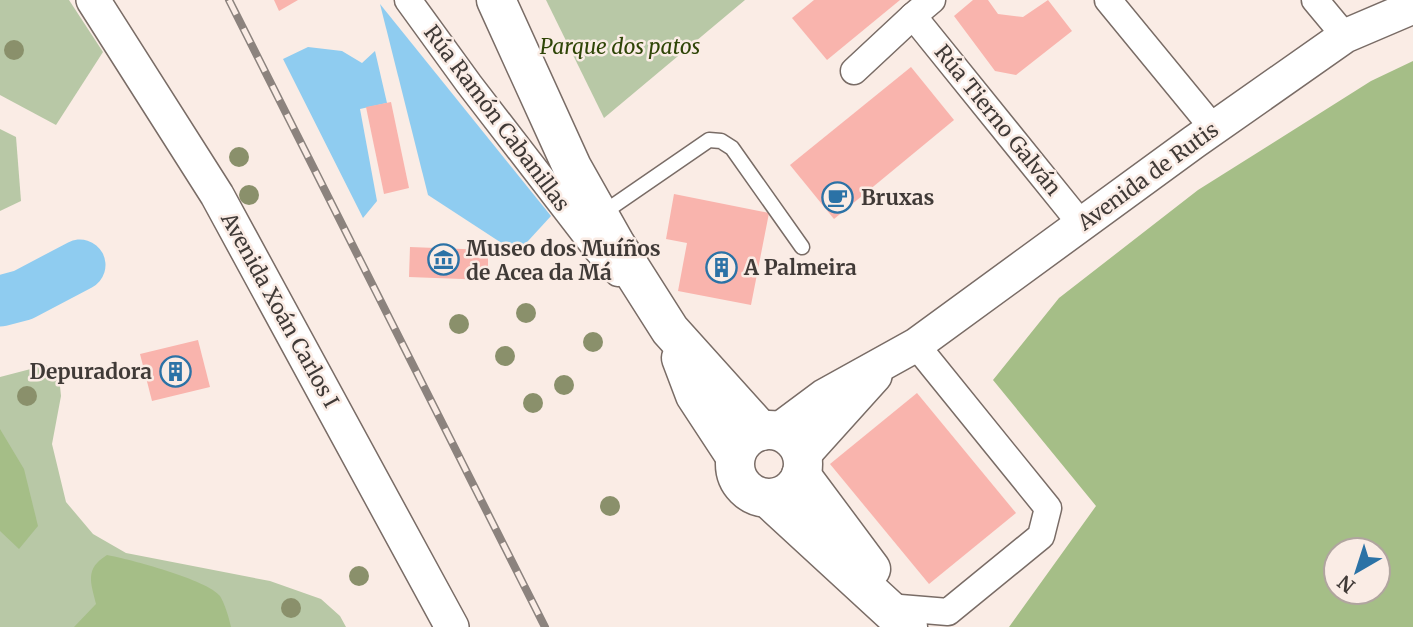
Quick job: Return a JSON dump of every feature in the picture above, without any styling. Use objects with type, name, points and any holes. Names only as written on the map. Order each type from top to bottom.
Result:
[{"type":"main road","points":[[496,0],[572,167],[599,216],[670,330],[775,450],[907,621]]},
{"type":"main road","points":[[775,450],[789,492],[769,499],[758,497],[741,486],[734,466],[775,450]]},
{"type":"main road","points":[[769,499],[907,621]]},
{"type":"street","name":"Avenida Xoán Carlos I","points":[[93,0],[218,195],[452,627]]},
{"type":"street","name":"Rúa Ramón Cabanillas","points":[[408,0],[597,250],[670,330]]},
{"type":"street","points":[[1108,0],[1214,129]]},
{"type":"street","points":[[1315,0],[1345,36]]},
{"type":"street","name":"Avenida de Rutis","points":[[775,450],[903,352],[1345,36],[1413,7]]},
{"type":"street","name":"Rúa Tierno Galván","points":[[854,71],[923,8],[1082,225]]},
{"type":"street","points":[[903,352],[1048,508],[1041,536],[948,612],[907,621]]},
{"type":"lane","points":[[599,216],[709,140],[721,141],[732,148],[802,247]]},
{"type":"green space","points":[[0,0],[69,0],[103,52],[56,125],[0,95]]},
{"type":"green space","name":"Parque dos patos","points":[[546,0],[745,0],[604,118]]},
{"type":"green space","points":[[1413,61],[1413,627],[1009,627],[1096,506],[993,380],[1059,298],[1198,190],[1371,81]]},
{"type":"green space","points":[[0,129],[16,137],[21,201],[0,211]]},
{"type":"green space","points":[[46,365],[59,376],[61,396],[52,444],[66,502],[93,534],[126,553],[270,581],[321,599],[340,616],[346,627],[0,627],[0,377]]},
{"type":"green space","points":[[0,429],[24,469],[38,526],[19,549],[0,531]]},
{"type":"green space","points":[[107,555],[167,571],[213,590],[222,599],[231,627],[74,627],[96,604],[91,583],[92,571]]},
{"type":"water","points":[[380,4],[551,216],[517,253],[428,195]]},
{"type":"water","points":[[308,47],[342,51],[362,63],[375,51],[387,103],[360,109],[377,201],[363,218],[283,59]]},
{"type":"building","points":[[274,0],[298,0],[279,11]]},
{"type":"building","points":[[814,0],[900,0],[827,60],[792,18]]},
{"type":"building","points":[[973,0],[988,0],[998,14],[1023,17],[1048,0],[1072,31],[1016,75],[995,71],[954,16]]},
{"type":"building","points":[[911,67],[954,120],[834,219],[790,165]]},
{"type":"building","points":[[391,102],[409,188],[384,194],[366,107]]},
{"type":"building","name":"A Palmeira","points":[[674,194],[769,213],[751,305],[678,291],[687,243],[666,239]]},
{"type":"building","points":[[410,247],[488,250],[488,280],[409,277]]},
{"type":"building","name":"Depuradora","points":[[198,340],[210,387],[152,401],[140,354]]},
{"type":"building","points":[[917,393],[1016,513],[929,584],[830,464]]},
{"type":"waterway","points":[[0,301],[23,295],[80,265]]},
{"type":"railway","points":[[229,0],[545,627]]},
{"type":"place","name":"Bruxas","points":[[838,197]]},
{"type":"place","name":"Museo dos Muíños de Acea da Má","points":[[443,260]]},
{"type":"place","name":"A Palmeira","points":[[721,267]]},
{"type":"place","name":"Depuradora","points":[[175,371]]}]
